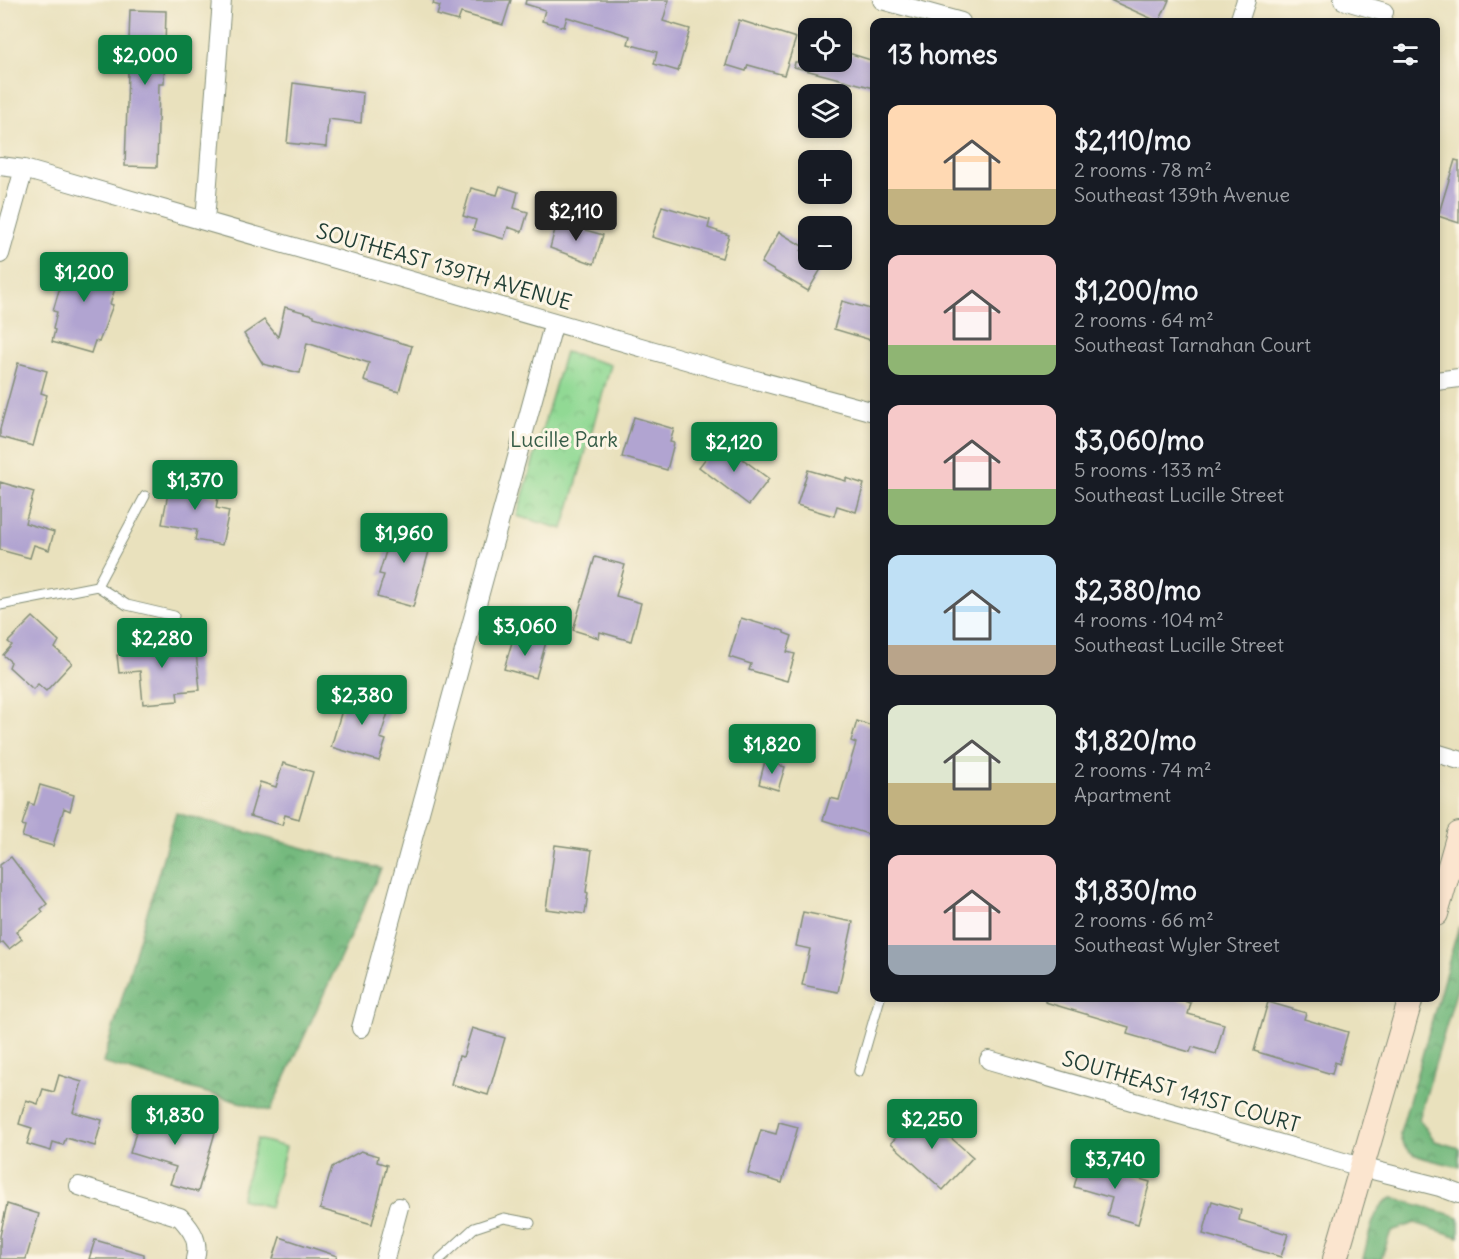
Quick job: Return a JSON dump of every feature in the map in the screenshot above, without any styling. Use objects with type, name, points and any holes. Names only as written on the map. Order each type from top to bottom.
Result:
[{"type":"street","points":[[205,221],[222,0]]},
{"type":"street","points":[[882,0],[947,18]]},
{"type":"street","points":[[1240,18],[1246,0]]},
{"type":"street","points":[[1343,0],[1384,12]]},
{"type":"street","name":"SOUTHEAST 139TH AVENUE","points":[[0,166],[24,168],[870,411]]},
{"type":"street","points":[[0,254],[24,168]]},
{"type":"street","points":[[361,1028],[554,322]]},
{"type":"street","points":[[1440,380],[1459,378]]},
{"type":"street","points":[[1440,754],[1459,760]]},
{"type":"street","points":[[1440,900],[1459,834]]},
{"type":"street","points":[[1335,1259],[1410,1002]]},
{"type":"street","name":"SOUTHEAST 141ST COURT","points":[[989,1060],[1459,1194]]},
{"type":"street","points":[[79,1186],[180,1217],[192,1230],[198,1247],[195,1259]]},
{"type":"street","points":[[385,1259],[399,1207]]},
{"type":"lane","points":[[98,586],[145,496]]},
{"type":"lane","points":[[0,605],[98,586],[127,605],[174,616]]},
{"type":"lane","points":[[859,1071],[879,1002]]},
{"type":"lane","points":[[440,1259],[474,1228],[504,1218],[530,1223]]},
{"type":"green space","name":"Lucille Park","points":[[565,352],[611,365],[563,529],[517,516]]},
{"type":"green space","points":[[176,813],[381,869],[270,1111],[103,1063]]},
{"type":"green space","points":[[1459,926],[1459,982],[1419,1119],[1435,1141],[1459,1148],[1459,1167],[1413,1154],[1406,1149],[1400,1133],[1437,1002],[1440,1002],[1440,993]]},
{"type":"green space","points":[[257,1139],[286,1147],[270,1207],[241,1199]]},
{"type":"green space","points":[[1394,1198],[1459,1217],[1459,1237],[1415,1223],[1391,1231],[1381,1259],[1363,1259],[1376,1214],[1387,1201]]},
{"type":"building","points":[[434,0],[511,0],[503,25],[461,13],[458,21],[437,15],[440,6],[433,4]]},
{"type":"building","points":[[526,0],[669,0],[663,21],[690,29],[678,71],[654,64],[657,52],[628,44],[630,36],[567,17],[564,27],[542,21],[545,10],[525,4]]},
{"type":"building","points":[[1110,0],[1169,0],[1161,18],[1150,18]]},
{"type":"building","points":[[130,10],[166,11],[164,84],[159,84],[157,167],[125,166]]},
{"type":"building","points":[[739,20],[796,38],[784,75],[748,65],[746,71],[726,65]]},
{"type":"building","points":[[852,54],[870,60],[870,87],[813,72],[852,72]]},
{"type":"building","points":[[293,83],[363,93],[361,123],[328,119],[326,147],[287,143]]},
{"type":"building","points":[[1455,160],[1459,161],[1459,223],[1440,217],[1440,209]]},
{"type":"building","points":[[500,186],[518,192],[514,208],[528,212],[522,232],[508,227],[504,239],[473,230],[476,220],[463,216],[471,188],[497,195]]},
{"type":"building","points":[[662,206],[710,220],[708,228],[729,235],[722,258],[652,237]]},
{"type":"building","points":[[557,222],[603,235],[594,264],[550,248]]},
{"type":"building","points":[[779,232],[798,243],[798,270],[820,270],[808,291],[761,263]]},
{"type":"building","points":[[69,256],[97,264],[99,258],[115,262],[110,277],[118,279],[110,304],[113,305],[99,342],[95,341],[91,353],[52,342],[57,312],[53,311]]},
{"type":"building","points":[[842,301],[870,309],[870,340],[834,329]]},
{"type":"building","points":[[285,307],[412,346],[399,392],[364,381],[369,363],[307,343],[300,373],[263,364],[244,334],[264,320],[278,337]]},
{"type":"building","points":[[18,363],[47,371],[41,393],[47,395],[33,446],[0,437],[0,429]]},
{"type":"building","points":[[634,417],[674,429],[670,442],[674,443],[667,470],[622,457]]},
{"type":"building","points":[[719,441],[769,479],[749,505],[699,467]]},
{"type":"building","points":[[808,470],[864,484],[856,512],[837,506],[834,516],[797,505]]},
{"type":"building","points":[[171,478],[210,485],[208,495],[218,497],[216,508],[229,511],[222,545],[195,540],[197,530],[162,524]]},
{"type":"building","points":[[0,482],[34,492],[25,523],[54,532],[49,550],[34,545],[30,558],[0,550]]},
{"type":"building","points":[[395,522],[434,534],[413,607],[377,597],[384,575],[379,574]]},
{"type":"building","points":[[595,557],[625,565],[616,596],[641,603],[631,641],[600,632],[599,638],[573,630]]},
{"type":"building","points":[[33,617],[59,641],[55,648],[72,663],[46,691],[38,684],[33,689],[9,667],[11,662],[3,655],[12,645],[8,642]]},
{"type":"building","points":[[741,618],[784,631],[792,636],[787,652],[795,654],[787,681],[749,670],[751,664],[729,657]]},
{"type":"building","points":[[524,636],[546,642],[536,678],[504,669],[513,639],[522,642]]},
{"type":"building","points":[[154,637],[156,647],[195,643],[200,690],[177,692],[178,701],[143,704],[140,671],[119,673],[117,655],[132,652],[130,641]]},
{"type":"building","points":[[348,690],[391,703],[380,738],[386,740],[379,761],[331,747]]},
{"type":"building","points":[[857,721],[870,726],[870,835],[823,820],[830,798],[839,800],[856,743],[851,741]]},
{"type":"building","points":[[765,761],[785,767],[778,790],[759,784]]},
{"type":"building","points":[[283,763],[313,772],[299,819],[285,815],[282,825],[250,816],[260,782],[276,787]]},
{"type":"building","points":[[40,785],[74,795],[70,811],[64,808],[53,846],[22,837],[25,826],[22,825],[29,803],[34,805]]},
{"type":"building","points":[[555,845],[592,850],[585,914],[546,909]]},
{"type":"building","points":[[11,857],[47,904],[41,909],[43,912],[16,932],[22,939],[9,949],[3,942],[0,944],[0,865]]},
{"type":"building","points":[[803,912],[853,922],[838,992],[802,985],[810,949],[796,946]]},
{"type":"building","points":[[1045,1002],[1187,1002],[1191,1003],[1188,1014],[1224,1024],[1216,1054],[1192,1047],[1190,1052],[1127,1034],[1129,1027]]},
{"type":"building","points":[[1268,1002],[1306,1013],[1304,1019],[1348,1032],[1339,1064],[1335,1062],[1332,1074],[1254,1051]]},
{"type":"building","points":[[472,1028],[505,1038],[488,1095],[451,1084],[459,1056],[463,1057]]},
{"type":"building","points":[[59,1075],[82,1082],[73,1112],[102,1120],[95,1146],[66,1138],[63,1145],[53,1142],[51,1151],[27,1144],[32,1128],[19,1124],[26,1100],[38,1104],[43,1089],[54,1092]]},
{"type":"building","points":[[143,1107],[216,1129],[198,1192],[170,1184],[176,1167],[130,1153]]},
{"type":"building","points":[[920,1111],[973,1157],[943,1190],[891,1143]]},
{"type":"building","points":[[779,1122],[798,1127],[782,1183],[748,1173],[761,1130],[776,1134]]},
{"type":"building","points":[[361,1151],[378,1156],[377,1162],[387,1165],[372,1224],[320,1209],[332,1167]]},
{"type":"building","points":[[1081,1161],[1150,1182],[1138,1224],[1107,1215],[1112,1198],[1074,1187]]},
{"type":"building","points":[[1212,1201],[1241,1210],[1239,1220],[1288,1234],[1281,1257],[1203,1234]]},
{"type":"building","points":[[7,1204],[39,1214],[26,1259],[0,1259],[0,1236]]},
{"type":"building","points":[[280,1237],[337,1256],[336,1259],[273,1259]]},
{"type":"building","points":[[95,1240],[144,1254],[144,1259],[89,1259]]}]
